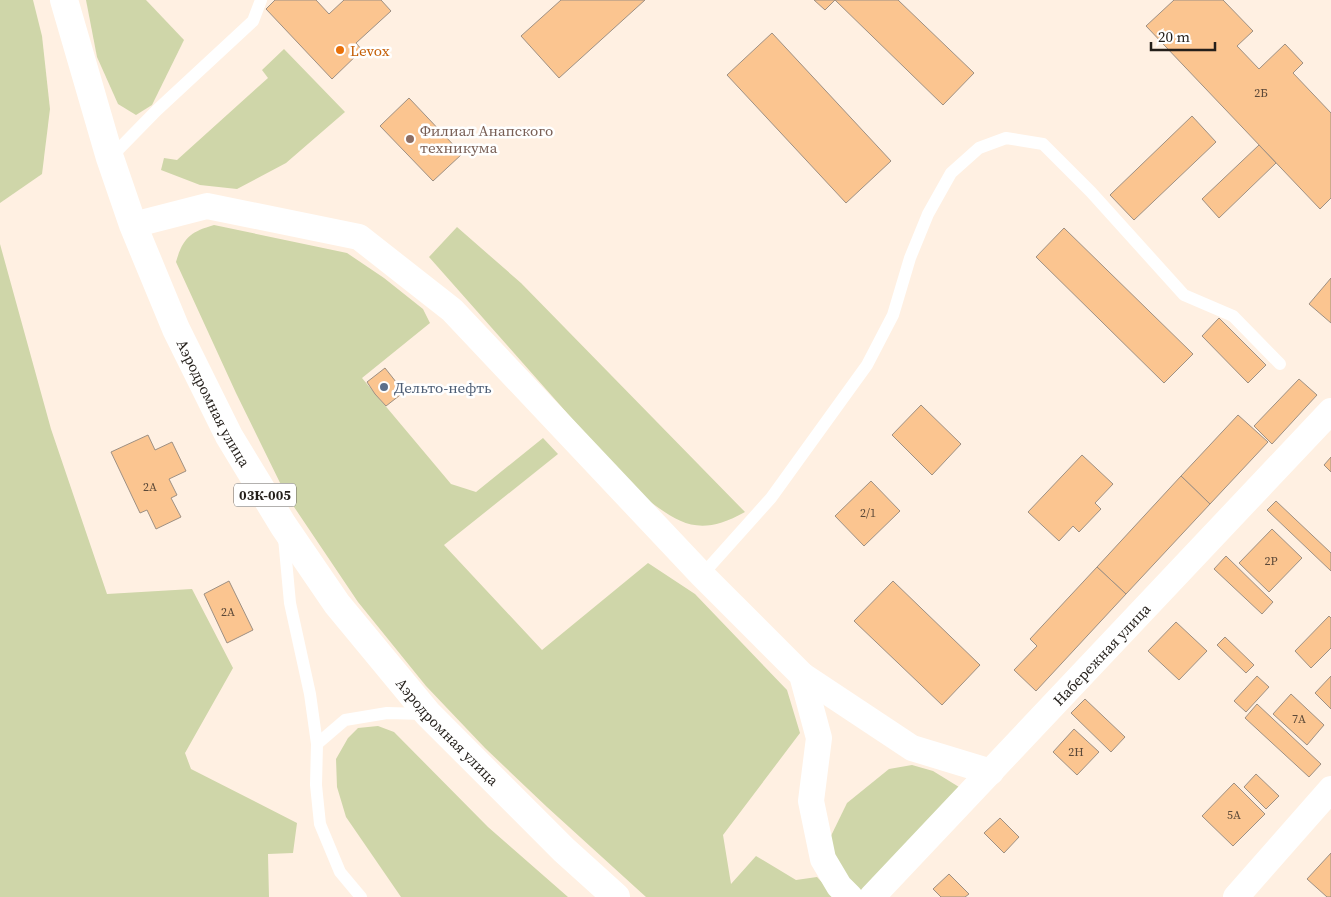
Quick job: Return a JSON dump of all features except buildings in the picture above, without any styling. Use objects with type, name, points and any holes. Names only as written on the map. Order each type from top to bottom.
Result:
[{"type":"main road","name":"Аэродромная улица","points":[[64,0],[110,158],[133,225],[176,329],[224,427],[283,525],[337,604],[428,714],[564,850],[616,897]]},
{"type":"street","points":[[133,225],[207,206],[358,237],[452,310],[702,575],[802,675],[912,748],[991,772]]},
{"type":"street","name":"Набережная улица","points":[[872,897],[1331,411]]},
{"type":"street","points":[[802,675],[819,738],[811,801],[823,859],[839,886],[850,897]]},
{"type":"street","points":[[1236,897],[1331,789]]},
{"type":"lane","points":[[110,158],[157,110],[253,20],[261,0]]},
{"type":"lane","points":[[702,575],[771,498],[867,365],[893,314],[910,258],[928,214],[951,173],[979,148],[1006,138],[1043,144],[1091,192],[1184,295],[1233,316],[1280,364]]},
{"type":"lane","points":[[283,525],[290,603],[310,694],[317,744],[316,785],[320,824],[340,872],[361,897]]},
{"type":"lane","points":[[317,744],[345,720],[387,713],[428,714]]},
{"type":"green space","points":[[0,0],[33,0],[42,36],[50,109],[42,174],[0,203]]},
{"type":"green space","points":[[86,0],[146,0],[184,40],[152,105],[136,115],[118,104],[97,57]]},
{"type":"green space","points":[[284,49],[345,112],[286,163],[237,189],[200,185],[161,170],[164,158],[177,160],[268,78],[262,70]]},
{"type":"green space","points":[[214,225],[347,253],[384,278],[423,309],[430,323],[362,378],[451,484],[476,492],[543,438],[558,454],[444,545],[542,650],[648,563],[695,594],[787,690],[800,733],[723,835],[731,884],[756,856],[796,880],[817,877],[836,897],[646,897],[485,748],[426,686],[358,602],[286,495],[236,393],[176,262],[182,247],[193,233]]},
{"type":"green space","points":[[457,227],[521,283],[745,512],[712,525],[699,526],[675,518],[636,491],[429,257]]},
{"type":"green space","points":[[0,244],[51,429],[107,594],[192,589],[233,668],[185,753],[191,769],[297,823],[293,853],[268,854],[269,897],[0,897]]},
{"type":"green space","points":[[378,726],[394,732],[488,827],[568,897],[401,897],[346,817],[337,787],[336,759],[348,738],[358,728]]},
{"type":"green space","points":[[912,765],[933,771],[959,787],[856,897],[828,842],[847,803],[889,769]]},
{"type":"place","name":"Levox","points":[[340,50]]},
{"type":"place","name":"Филиал Анапского техникума","points":[[410,139]]},
{"type":"place","name":"Дельто-нефть","points":[[384,387]]}]
